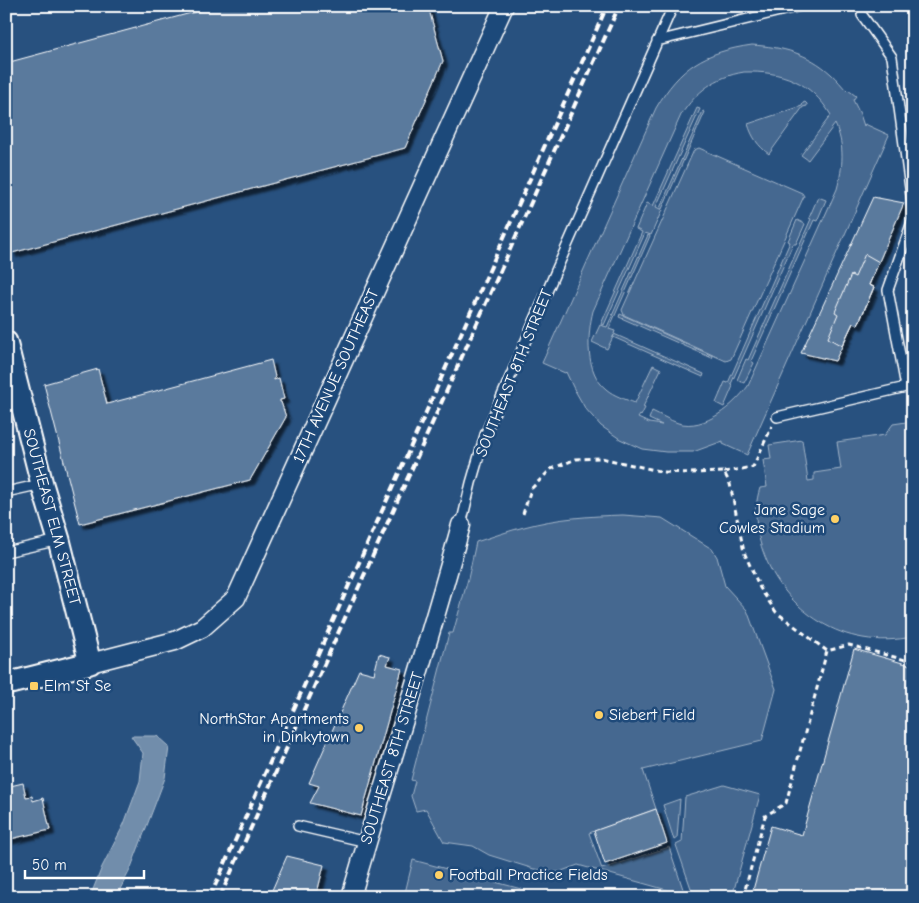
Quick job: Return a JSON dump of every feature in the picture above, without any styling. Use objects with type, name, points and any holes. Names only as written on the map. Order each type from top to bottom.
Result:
[{"type":"street","name":"17TH AVENUE SOUTHEAST","points":[[90,663],[175,641],[202,628],[236,598],[504,6]]},
{"type":"street","name":"SOUTHEAST ELM STREET","points":[[6,342],[90,663]]},
{"type":"street","name":"SOUTHEAST 8TH STREET","points":[[351,897],[440,603],[461,525]]},
{"type":"street","points":[[6,684],[90,663]]},
{"type":"lane","name":"SOUTHEAST 8TH STREET","points":[[461,525],[485,435],[672,6]]},
{"type":"lane","points":[[657,41],[801,6]]},
{"type":"lane","points":[[862,15],[892,57],[913,210]]},
{"type":"lane","points":[[777,417],[909,388],[888,290],[913,219]]},
{"type":"lane","points":[[6,492],[42,484]]},
{"type":"lane","points":[[6,552],[59,540]]},
{"type":"lane","points":[[298,826],[367,842]]},
{"type":"path","points":[[523,514],[531,489],[551,469],[576,459],[600,458],[664,472],[724,472],[753,467],[777,417]]},
{"type":"path","points":[[724,472],[730,484],[744,552],[760,588],[776,612],[827,651]]},
{"type":"path","points":[[827,651],[849,645],[913,662]]},
{"type":"path","points":[[743,897],[765,816],[786,803],[827,651]]},
{"type":"shaded area","points":[[752,45],[774,47],[794,52],[813,61],[833,76],[847,91],[856,96],[853,100],[864,126],[865,124],[889,135],[747,455],[723,444],[723,441],[693,452],[666,452],[642,449],[620,439],[601,426],[585,408],[566,372],[542,363],[656,108],[674,82],[684,72],[707,57]],"holes":[[[744,72],[783,76],[794,80],[804,86],[823,103],[831,115],[801,155],[808,160],[835,124],[842,148],[841,173],[837,189],[748,386],[727,408],[708,420],[698,423],[678,423],[652,411],[649,419],[662,425],[649,423],[638,418],[645,408],[643,407],[661,369],[653,365],[635,403],[606,389],[594,373],[589,353],[593,311],[681,115],[687,106],[700,92],[724,77]]]},
{"type":"shaded area","points":[[805,102],[807,106],[803,107],[769,154],[756,141],[748,124],[802,106]]},
{"type":"shaded area","points":[[697,108],[700,109],[656,207],[662,210],[651,235],[645,233],[604,325],[601,324],[642,232],[636,229],[647,203],[653,206]]},
{"type":"shaded area","points":[[703,111],[705,112],[662,209],[660,208]]},
{"type":"shaded area","points":[[699,148],[802,193],[804,196],[731,359],[726,361],[624,315],[622,310],[694,150]]},
{"type":"shaded area","points":[[818,197],[826,200],[817,221],[814,220],[751,361],[754,363],[744,383],[737,380],[746,359],[748,360],[811,219],[809,218]]},
{"type":"shaded area","points":[[797,220],[805,224],[796,244],[793,244],[731,384],[733,386],[724,407],[716,403],[725,382],[728,383],[790,242],[788,241]]},
{"type":"shaded area","points":[[648,235],[650,236],[609,329],[615,331],[614,334],[704,374],[703,377],[613,337],[607,349],[592,342],[600,325],[607,327]]},
{"type":"shaded area","points":[[620,314],[713,356],[712,358],[619,317]]},
{"type":"shaded area","name":"Jane Sage Cowles Stadium","points":[[913,421],[913,637],[876,640],[841,632],[820,622],[802,609],[786,592],[773,573],[763,552],[758,530],[756,507],[760,488],[767,487],[763,460],[771,459],[769,445],[802,440],[808,481],[814,480],[814,473],[841,469],[837,442],[885,435],[893,424]]},
{"type":"shaded area","name":"Siebert Field","points":[[623,515],[662,518],[712,549],[717,557],[725,586],[747,610],[776,689],[762,741],[643,770],[656,809],[589,833],[602,869],[669,847],[685,895],[578,865],[559,872],[534,869],[489,855],[473,846],[444,842],[426,809],[416,811],[411,796],[415,781],[411,780],[449,633],[453,633],[476,542],[549,521]]},
{"type":"shaded area","points":[[131,736],[157,736],[169,747],[165,778],[130,870],[116,897],[90,897],[102,867],[124,824],[140,781],[143,753]]},
{"type":"shaded area","points":[[724,785],[760,795],[732,897],[694,897],[676,845],[682,842],[685,797]]},
{"type":"shaded area","points":[[680,799],[677,838],[674,840],[663,805]]},
{"type":"shaded area","name":"Football Practice Fields","points":[[413,860],[525,890],[523,897],[404,897]]},
{"type":"building","points":[[217,6],[428,6],[443,61],[405,148],[12,253],[6,233],[6,63]]},
{"type":"building","points":[[873,197],[904,203],[869,285],[874,287],[858,325],[853,323],[835,361],[801,353]]},
{"type":"building","points":[[865,254],[879,262],[869,285],[874,287],[858,325],[853,323],[842,346],[828,338],[838,314],[835,312],[851,275],[855,277]]},
{"type":"building","points":[[271,360],[274,380],[279,378],[284,399],[280,400],[280,402],[286,417],[250,480],[80,524],[44,384],[98,369],[107,404]]},
{"type":"building","points":[[854,649],[913,666],[913,897],[751,897],[771,826],[802,835]]},
{"type":"building","name":"NorthStar Apartments in Dinkytown","points":[[379,654],[390,657],[387,665],[402,669],[361,816],[310,803],[319,786],[309,783],[359,670],[374,674]]},
{"type":"building","points":[[23,783],[26,797],[32,796],[33,801],[43,798],[50,830],[6,840],[6,787]]},
{"type":"building","points":[[656,809],[667,843],[605,864],[594,831]]},
{"type":"building","points":[[287,856],[324,865],[316,897],[269,897]]},
{"type":"railway","points":[[210,897],[607,6]]},
{"type":"railway","points":[[220,897],[619,6]]},
{"type":"place","name":"Jane Sage Cowles Stadium","points":[[835,519]]},
{"type":"place","name":"Elm St Se","points":[[34,686]]},
{"type":"place","name":"Siebert Field","points":[[599,715]]},
{"type":"place","name":"NorthStar Apartments in Dinkytown","points":[[359,728]]},
{"type":"place","name":"Football Practice Fields","points":[[439,875]]}]
